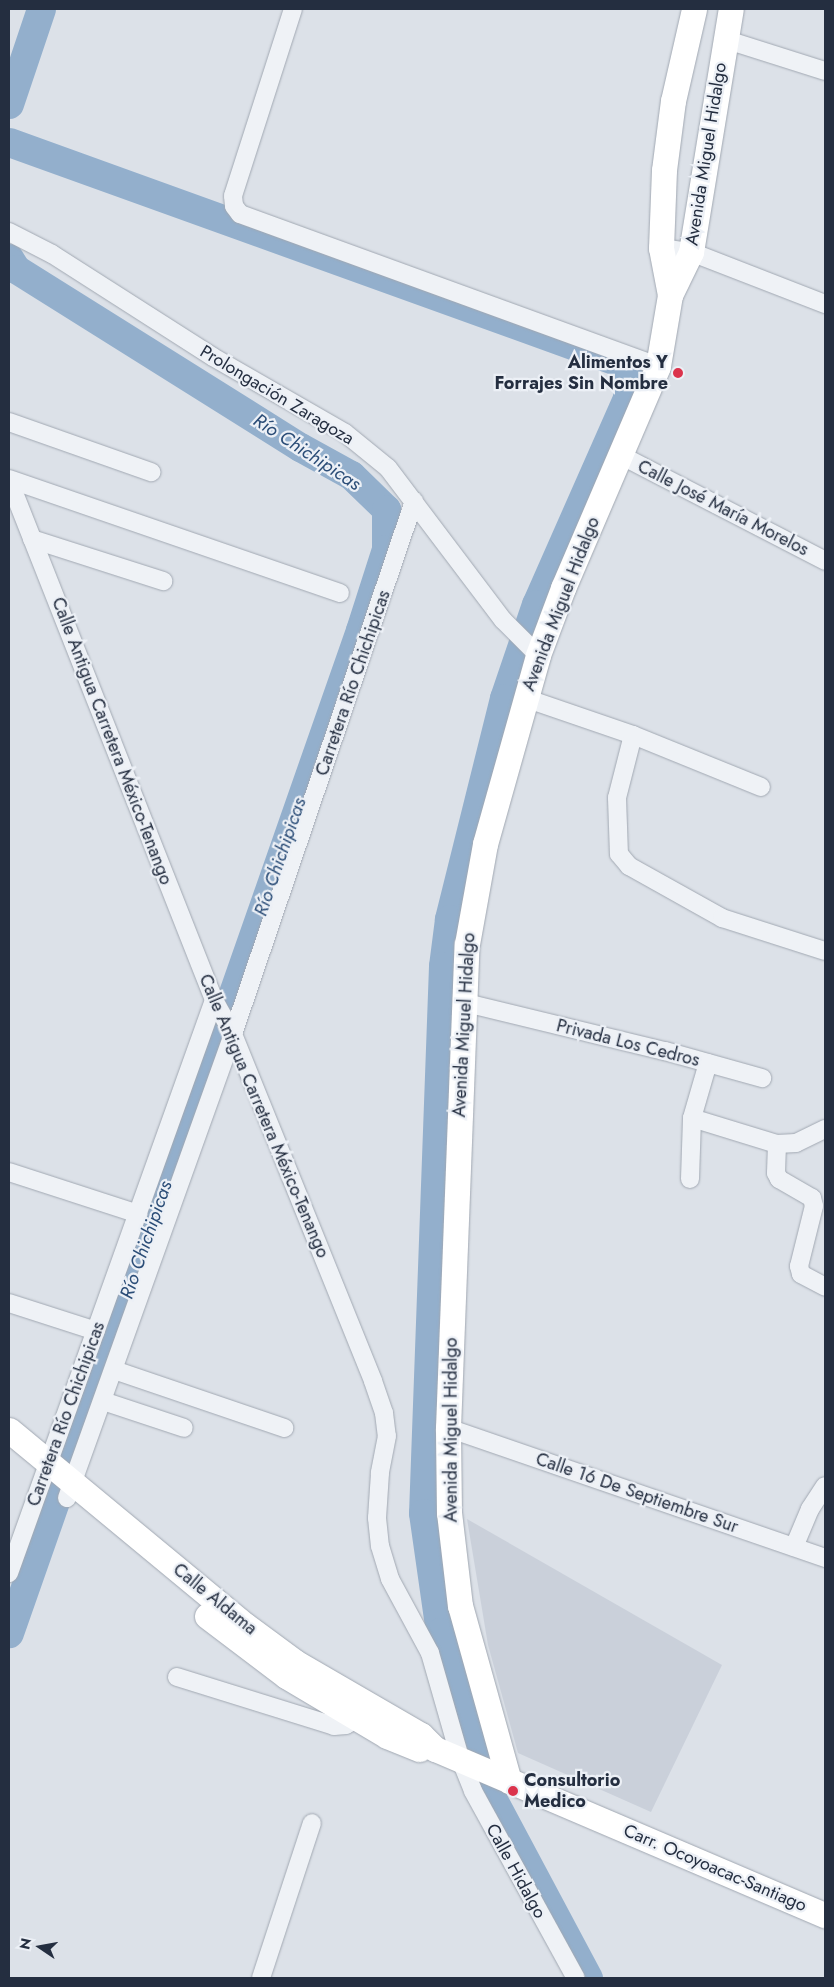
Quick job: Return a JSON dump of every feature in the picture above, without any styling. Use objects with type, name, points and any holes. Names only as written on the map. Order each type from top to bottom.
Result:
[{"type":"street","points":[[293,9],[232,196],[234,206],[240,214],[658,366]]},
{"type":"street","name":"Avenida Miguel Hidalgo","points":[[670,295],[661,248],[664,170],[672,101],[694,9]]},
{"type":"street","name":"Avenida Miguel Hidalgo","points":[[485,1771],[460,1606],[449,1513],[448,1428],[462,1002],[467,944],[485,844],[525,698],[535,652],[658,366],[670,295],[691,252],[724,40],[731,9]]},
{"type":"street","points":[[724,40],[825,71]]},
{"type":"street","name":"Prolongación Zaragoza","points":[[10,233],[52,254],[214,357],[345,433],[388,468],[503,620],[535,652]]},
{"type":"street","points":[[661,248],[691,252],[825,304]]},
{"type":"street","points":[[9,422],[151,472]]},
{"type":"street","name":"Calle José María Morelos","points":[[620,455],[825,561]]},
{"type":"street","points":[[9,480],[340,593]]},
{"type":"street","name":"Calle Antigua Carretera México-Tenango","points":[[9,480],[217,1006],[232,1032],[384,1413],[387,1436],[380,1473],[377,1518],[380,1546],[390,1579],[430,1653],[485,1771]]},
{"type":"street","name":"Carretera Río Chichipicas","points":[[70,1490],[232,1032],[414,501]]},
{"type":"street","points":[[32,539],[163,581]]},
{"type":"street","points":[[525,698],[633,735],[761,787]]},
{"type":"street","points":[[633,735],[617,798],[619,854],[629,866],[722,918],[825,951]]},
{"type":"street","name":"Privada Los Cedros","points":[[462,1002],[708,1063],[692,1118],[690,1179]]},
{"type":"street","name":"Carretera Río Chichipicas","points":[[9,1573],[138,1214],[217,1006]]},
{"type":"street","points":[[708,1063],[762,1078]]},
{"type":"street","points":[[692,1118],[777,1144],[796,1143],[825,1129]]},
{"type":"street","points":[[777,1144],[776,1173],[779,1179],[812,1198],[814,1206],[799,1266],[801,1274],[825,1287]]},
{"type":"street","points":[[9,1172],[138,1214]]},
{"type":"street","points":[[9,1303],[96,1331]]},
{"type":"street","points":[[114,1370],[284,1428]]},
{"type":"street","points":[[103,1401],[184,1428]]},
{"type":"street","name":"Calle 16 De Septiembre Sur","points":[[448,1428],[825,1558]]},
{"type":"street","name":"Calle Aldama","points":[[9,1430],[45,1469],[234,1639],[286,1676],[357,1719],[416,1750],[434,1749]]},
{"type":"street","name":"Calle Aldama","points":[[9,1450],[45,1469]]},
{"type":"street","points":[[794,1547],[810,1509],[825,1486]]},
{"type":"street","name":"Calle Aldama","points":[[70,1490],[295,1662],[421,1735],[434,1749],[485,1771]]},
{"type":"street","points":[[177,1677],[334,1726],[346,1725],[357,1719]]},
{"type":"street","name":"Carr. Ocoyoacac-Santiago","points":[[485,1771],[825,1915]]},
{"type":"street","name":"Calle Hidalgo","points":[[485,1771],[473,1791],[576,1978]]},
{"type":"street","points":[[261,1978],[312,1822]]},
{"type":"shaded area","points":[[467,1519],[722,1665],[651,1812],[518,1753],[488,1645]]},
{"type":"waterway","points":[[9,104],[41,9]]},
{"type":"waterway","points":[[9,142],[614,360],[631,373],[627,398],[536,604],[504,698],[449,919],[443,966],[423,1513],[440,1632],[491,1796],[588,1978]]},
{"type":"waterway","name":"Río Chichipicas","points":[[9,258],[16,269],[300,447],[351,475],[386,509],[386,549],[360,630],[9,1633]]},
{"type":"place","name":"Alimentos Y Forrajes Sin Nombre","points":[[678,373]]},
{"type":"place","name":"Consultorio Medico","points":[[513,1791]]}]
